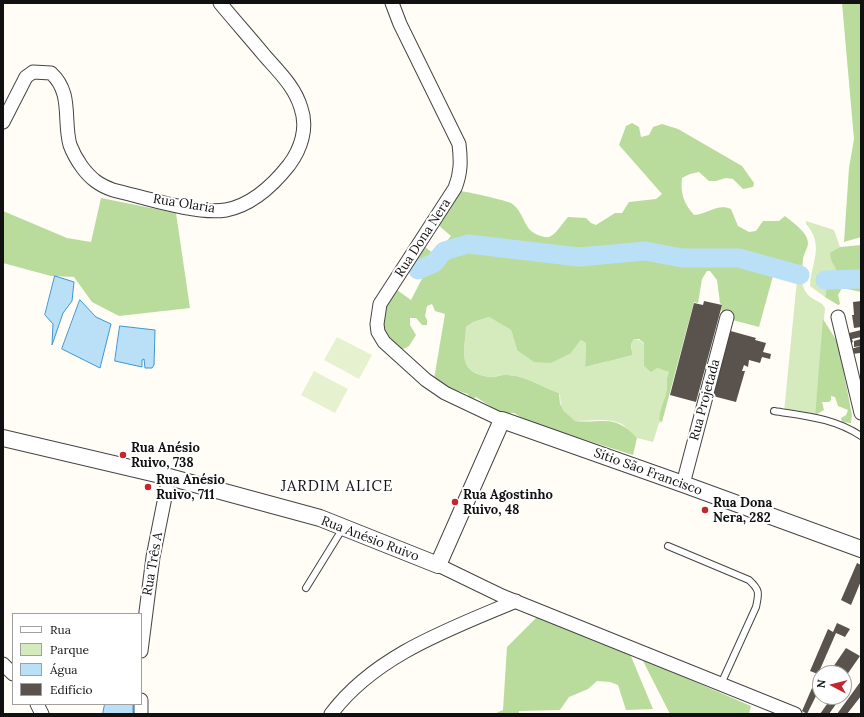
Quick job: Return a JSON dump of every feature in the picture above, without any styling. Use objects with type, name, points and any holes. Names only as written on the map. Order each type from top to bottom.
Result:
[{"type":"street","name":"Rua Olaria","points":[[3,122],[26,77],[33,72],[51,73],[59,79],[63,89],[66,102],[70,144],[75,156],[89,177],[99,185],[113,190],[206,210],[226,210],[246,202],[268,188],[296,155],[302,140],[302,109],[296,95],[286,80],[220,3]]},
{"type":"street","name":"Rua Dona Nera","points":[[392,3],[400,24],[459,144],[461,163],[459,177],[455,188],[380,304],[377,324],[378,332],[384,342],[426,380],[463,403],[502,420]]},
{"type":"street","name":"Rua Projetada","points":[[683,484],[727,317]]},
{"type":"street","points":[[838,317],[861,413]]},
{"type":"street","name":"Sítio São Francisco","points":[[502,420],[861,549]]},
{"type":"street","points":[[438,565],[502,420]]},
{"type":"street","name":"Rua Anésio Ruivo","points":[[3,438],[169,478],[320,518],[438,565],[516,601],[795,714]]},
{"type":"street","name":"Rua Três A","points":[[142,643],[153,557],[169,478]]},
{"type":"street","points":[[331,714],[341,701],[364,679],[397,657],[441,634],[516,601]]},
{"type":"street","points":[[3,664],[12,673]]},
{"type":"street","points":[[38,705],[42,714]]},
{"type":"lane","points":[[774,411],[829,420],[843,425],[861,436]]},
{"type":"lane","points":[[306,588],[343,528]]},
{"type":"lane","points":[[668,546],[749,580],[757,587],[758,595],[756,607],[721,684]]},
{"type":"green space","points":[[842,3],[861,3],[861,237],[844,242],[849,168],[854,139]]},
{"type":"green space","points":[[632,123],[639,127],[641,137],[649,135],[653,127],[662,124],[678,129],[742,166],[754,183],[753,187],[743,189],[733,179],[726,178],[716,181],[709,181],[699,172],[682,178],[684,198],[694,215],[717,208],[726,207],[731,209],[738,226],[749,232],[756,231],[763,221],[779,221],[785,216],[803,231],[808,243],[801,272],[797,280],[773,276],[759,327],[729,319],[721,310],[722,305],[720,303],[717,280],[710,271],[707,271],[702,279],[698,303],[694,302],[662,422],[659,420],[659,416],[666,394],[669,372],[657,368],[651,372],[644,366],[644,343],[639,339],[634,339],[631,344],[632,355],[585,367],[586,343],[581,340],[571,353],[551,363],[534,362],[517,350],[511,330],[489,317],[473,322],[466,327],[464,353],[465,360],[473,371],[481,375],[493,377],[505,375],[516,376],[527,379],[559,393],[560,404],[564,411],[575,421],[608,421],[622,425],[637,438],[633,455],[529,422],[514,413],[505,413],[493,408],[476,397],[470,400],[468,394],[437,384],[434,379],[445,314],[435,311],[432,304],[427,306],[425,316],[427,325],[422,325],[416,318],[410,318],[410,325],[416,335],[409,346],[400,351],[381,332],[384,309],[392,294],[397,290],[411,300],[427,269],[415,258],[424,246],[435,255],[451,236],[437,224],[458,191],[468,192],[511,203],[516,207],[530,230],[535,234],[546,237],[553,235],[568,217],[586,218],[591,223],[596,225],[615,213],[622,213],[629,202],[656,199],[662,194],[619,145],[626,126]]},
{"type":"green space","points":[[101,198],[176,213],[190,308],[119,316],[92,302],[74,277],[51,276],[3,263],[3,211],[67,238],[91,242]]},
{"type":"green space","points":[[806,221],[834,230],[840,247],[831,254],[831,260],[837,269],[834,276],[828,280],[825,297],[810,286],[816,247],[815,239],[806,224]]},
{"type":"green space","points":[[861,245],[861,276],[834,276],[836,269],[831,260],[830,253],[840,247]]},
{"type":"green space","points":[[797,280],[802,282],[804,288],[810,296],[825,308],[815,415],[784,412]]},
{"type":"green space","points":[[828,280],[837,287],[861,288],[861,292],[842,288],[838,295],[840,304],[838,305],[825,297]]},
{"type":"green space","points":[[489,317],[511,330],[517,350],[571,353],[581,340],[586,343],[585,367],[605,362],[632,349],[631,344],[634,339],[642,342],[646,346],[657,368],[669,372],[666,394],[659,420],[662,422],[659,423],[653,442],[637,438],[622,424],[613,421],[575,421],[562,408],[559,393],[527,379],[506,375],[492,377],[481,375],[473,371],[465,360],[464,353],[466,327],[473,322]]},
{"type":"green space","points":[[823,319],[838,343],[852,415],[851,423],[842,422],[841,418],[846,415],[848,410],[838,406],[835,397],[831,396],[831,400],[829,402],[822,402],[824,410],[815,415]]},
{"type":"green space","points":[[337,337],[372,355],[359,379],[324,360]]},
{"type":"green space","points":[[314,371],[348,389],[335,413],[301,395]]},
{"type":"green space","points":[[538,616],[630,654],[653,709],[626,710],[618,685],[610,682],[597,681],[588,689],[569,697],[560,710],[519,711],[519,714],[494,714],[503,710],[507,647]]},
{"type":"green space","points":[[642,659],[751,706],[749,714],[670,714]]},
{"type":"water","points":[[55,276],[74,282],[72,301],[63,313],[52,345],[53,324],[45,315]]},
{"type":"water","points":[[80,300],[96,317],[111,324],[100,368],[62,349]]},
{"type":"water","points":[[120,326],[155,330],[154,365],[152,368],[145,368],[144,359],[142,360],[142,367],[115,361]]},
{"type":"water","points":[[105,705],[133,705],[133,714],[103,714]]},
{"type":"building","points":[[704,301],[722,305],[696,402],[670,395],[694,303],[703,305]]},
{"type":"building","points":[[861,301],[861,327],[854,328],[852,315],[854,315],[853,302]]},
{"type":"building","points":[[727,330],[756,338],[755,340],[766,343],[763,352],[771,354],[770,359],[762,357],[760,363],[749,360],[748,367],[744,365],[742,371],[745,371],[736,402],[709,395]]},
{"type":"building","points":[[861,330],[861,337],[852,339],[853,342],[851,343],[849,333]]},
{"type":"building","points":[[861,339],[861,346],[854,347],[854,341]]},
{"type":"building","points":[[861,346],[861,356],[860,353],[852,354],[851,349]]},
{"type":"building","points":[[857,563],[861,565],[861,581],[851,605],[841,600]]},
{"type":"building","points":[[837,623],[850,629],[845,637],[836,633],[822,665],[813,665],[828,629],[833,632]]},
{"type":"building","points":[[846,648],[860,656],[852,668],[852,665],[834,665]]},
{"type":"building","points":[[861,681],[861,696],[847,714],[837,714],[844,705],[852,705],[852,693]]},
{"type":"building","points":[[812,688],[812,704],[807,714],[802,711]]},
{"type":"building","points":[[826,705],[835,705],[829,714],[820,714]]},
{"type":"waterway","points":[[418,270],[434,263],[444,251],[468,244],[579,257],[645,251],[682,258],[739,258],[800,275]]},
{"type":"waterway","points":[[825,280],[861,279]]},
{"type":"place","name":"Rua Anésio Ruivo, 738","points":[[123,455]]},
{"type":"place","name":"Rua Anésio Ruivo, 711","points":[[148,487]]},
{"type":"place","name":"Rua Agostinho Ruivo, 48","points":[[455,502]]},
{"type":"place","name":"Rua Dona Nera, 282","points":[[705,510]]},
{"type":"district","name":"JARDIM ALICE","points":[[337,487]]}]
